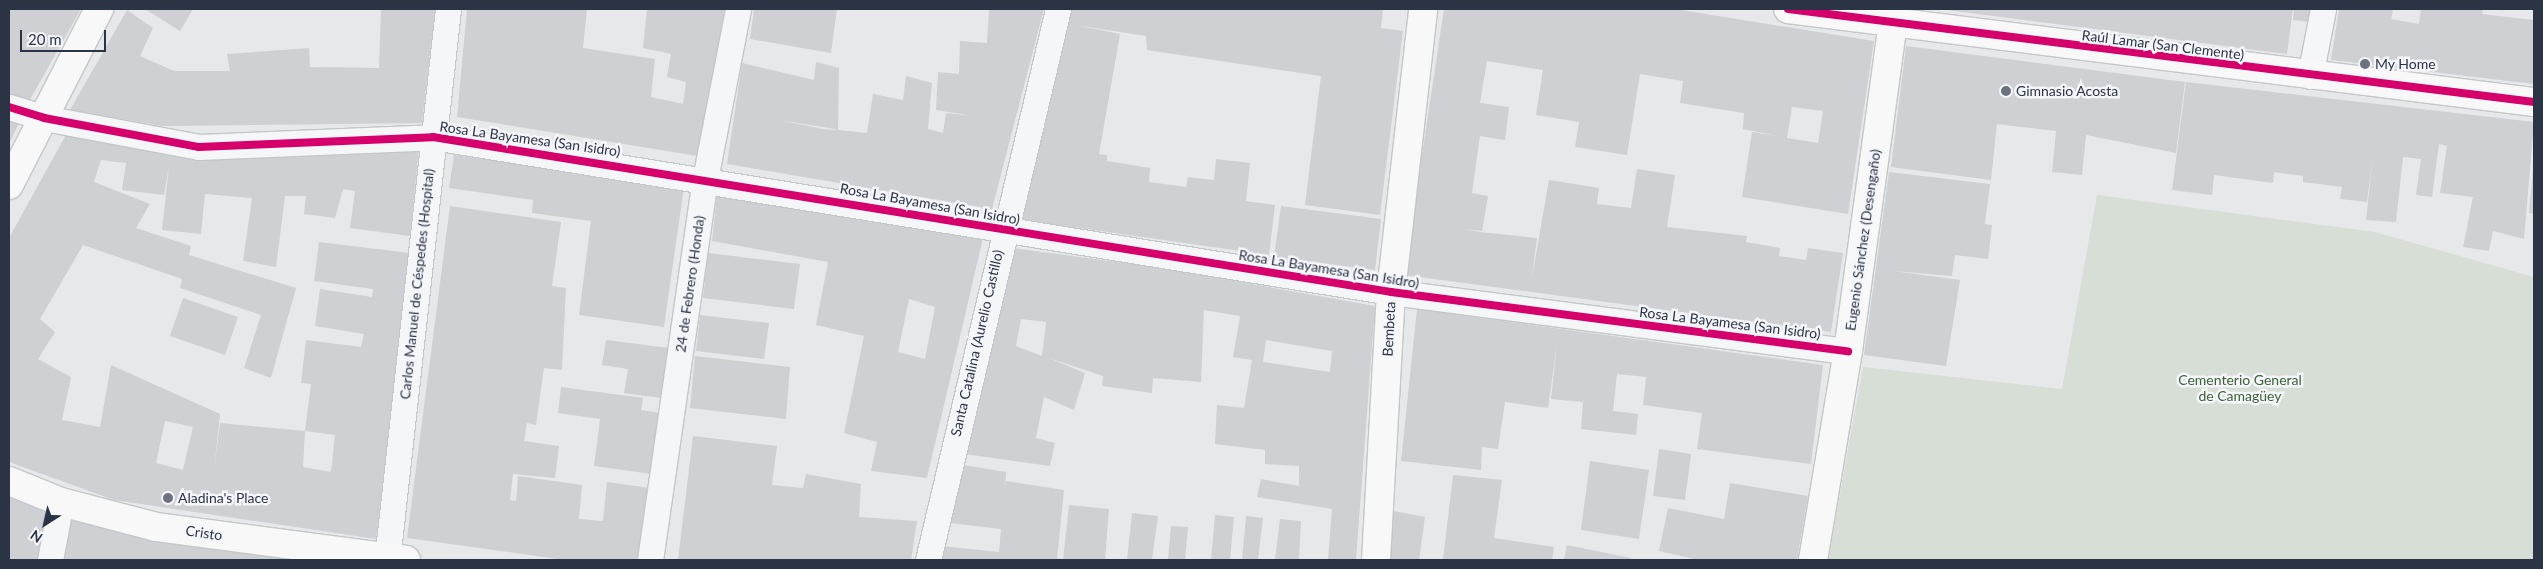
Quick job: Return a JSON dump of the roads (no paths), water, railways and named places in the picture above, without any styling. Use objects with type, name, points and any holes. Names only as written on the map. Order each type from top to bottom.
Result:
[{"type":"street","points":[[9,184],[99,9]]},
{"type":"street","name":"Carlos Manuel de Céspedes (Hospital)","points":[[393,559],[433,137],[448,9]]},
{"type":"street","name":"24 de Febrero (Honda)","points":[[650,560],[705,179],[738,9]]},
{"type":"street","name":"Santa Catalina (Aurelio Castillo)","points":[[928,560],[1003,230],[1058,9]]},
{"type":"street","name":"Bembeta","points":[[1376,560],[1391,292],[1423,9]]},
{"type":"street","name":"Raúl Lamar (San Clemente)","points":[[1788,9],[1894,17],[2310,76],[2534,102]]},
{"type":"street","points":[[2310,76],[2323,9]]},
{"type":"street","name":"Eugenio Sánchez (Desengaño)","points":[[1812,560],[1848,351],[1894,17]]},
{"type":"street","name":"Rosa La Bayamesa (San Isidro)","points":[[9,107],[44,118],[199,147],[433,137],[705,179],[1003,230],[1391,292],[1848,351]]},
{"type":"street","name":"Cristo","points":[[9,481],[61,502],[156,527],[393,559]]},
{"type":"street","points":[[50,560],[61,502]]},
{"type":"place","name":"My Home","points":[[2365,64]]},
{"type":"place","name":"Gimnasio Acosta","points":[[2006,91]]},
{"type":"place","name":"Aladina's Place","points":[[168,498]]},
{"type":"park label","name":"Cementerio General de Camagüey","points":[[2240,388]]}]
